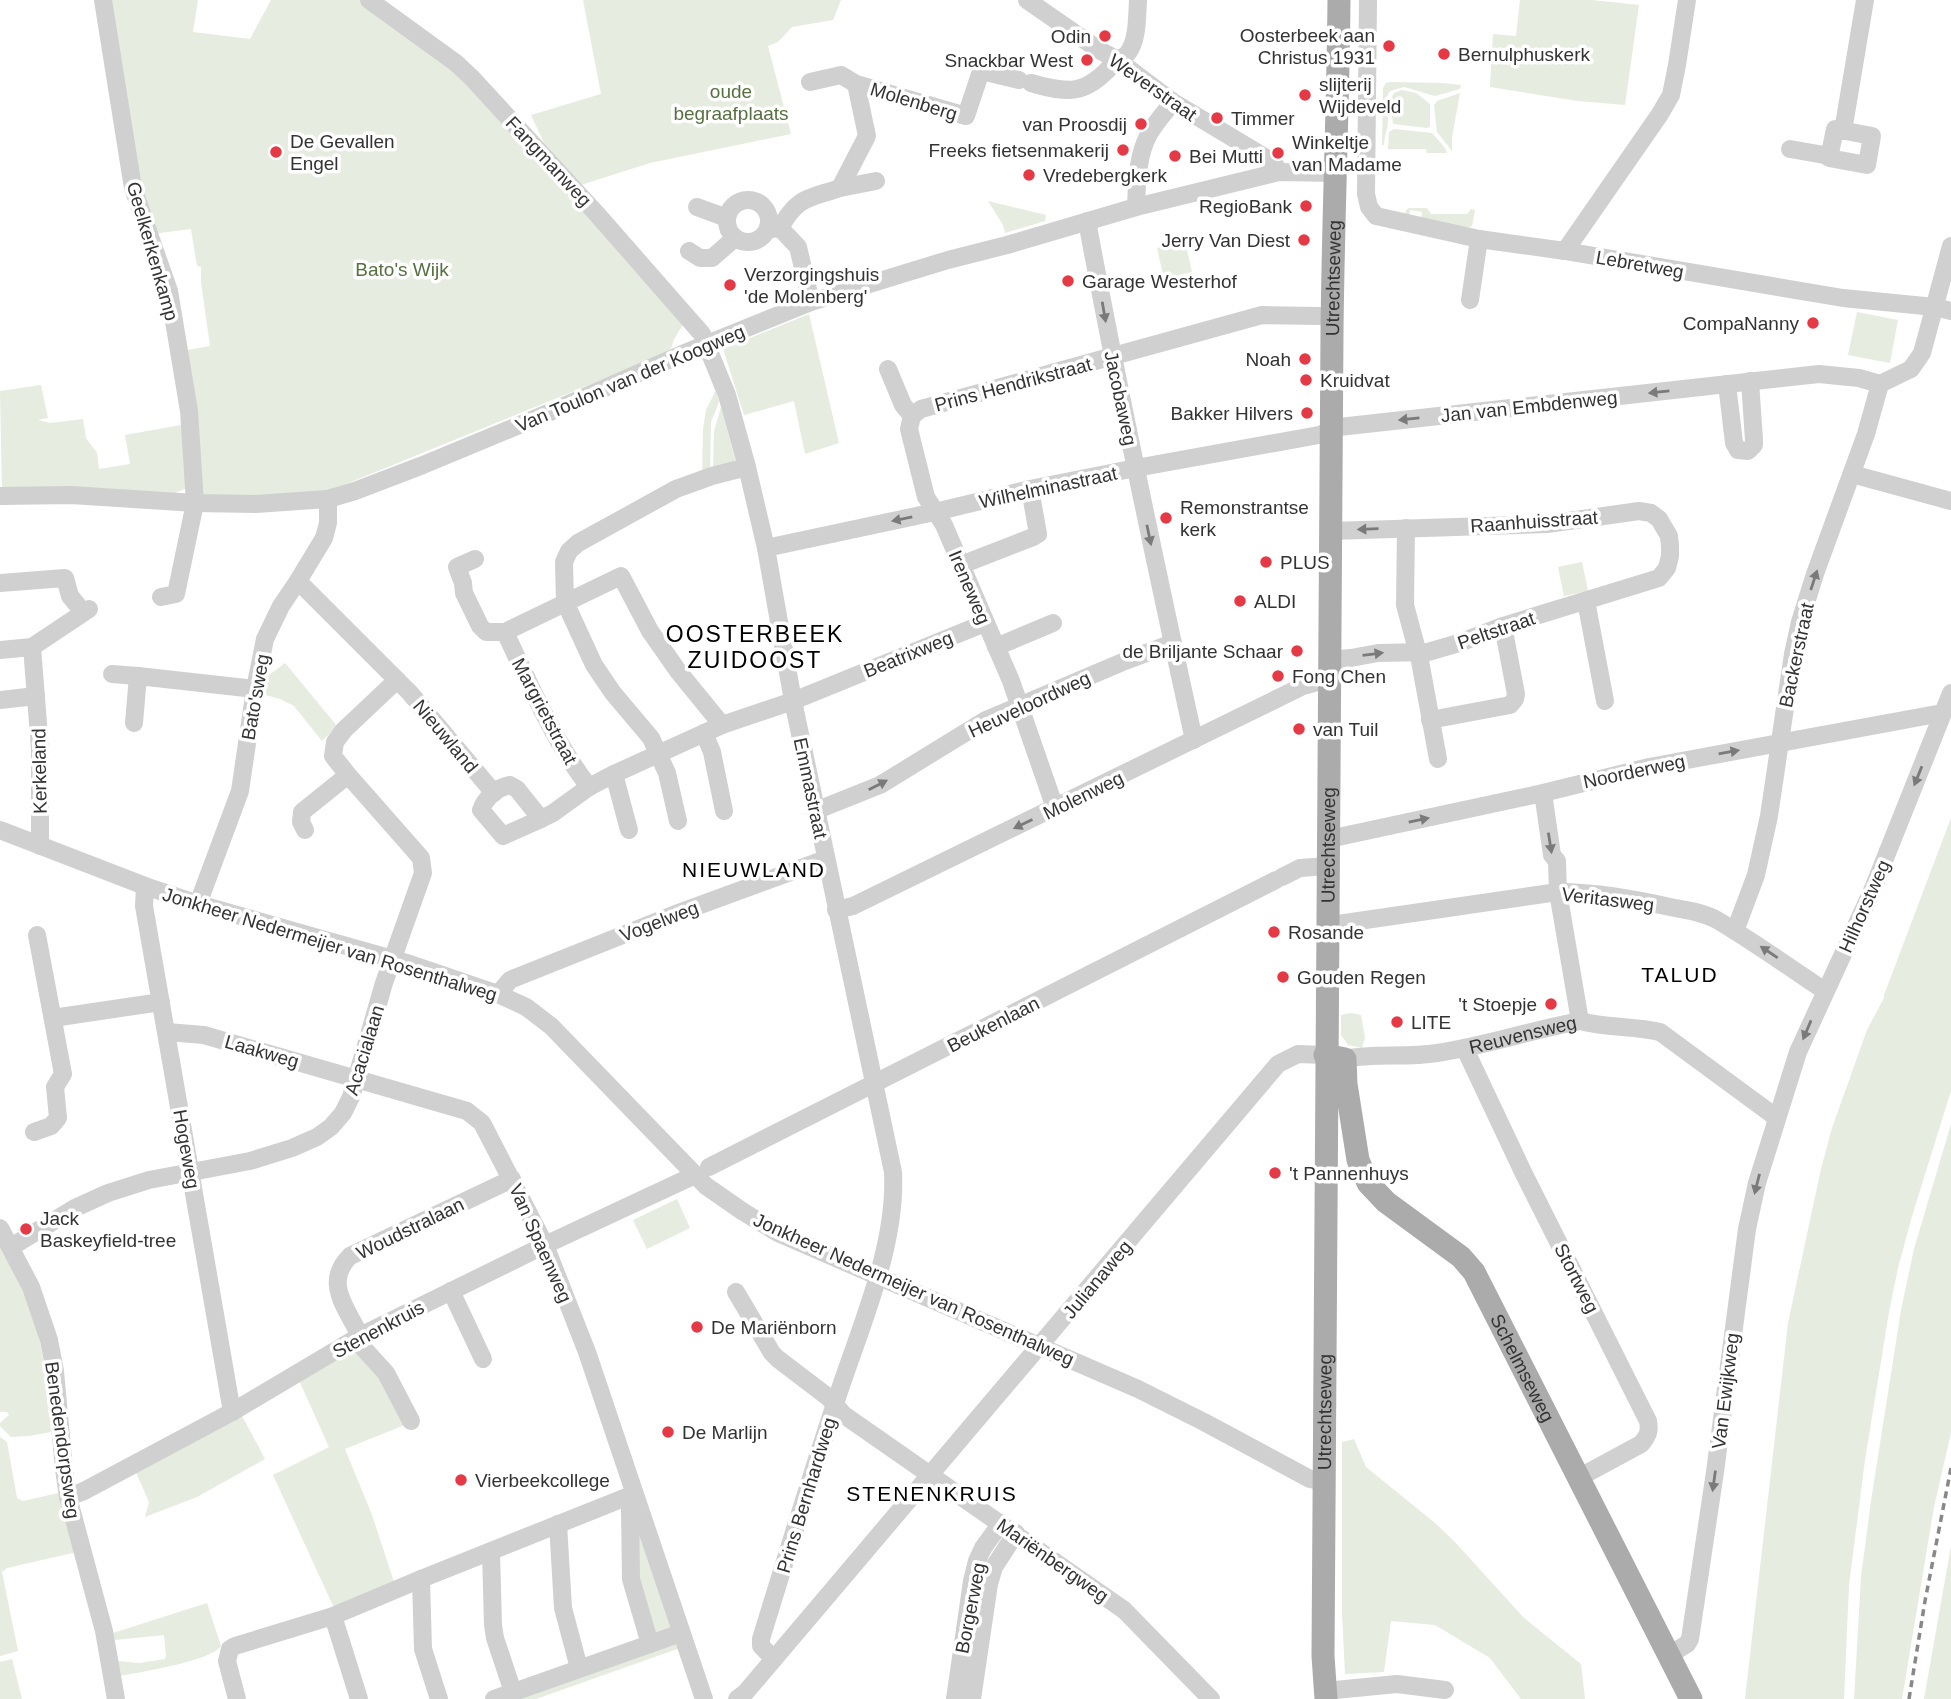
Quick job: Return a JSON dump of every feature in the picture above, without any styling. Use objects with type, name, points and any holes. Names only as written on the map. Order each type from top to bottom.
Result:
[{"type":"main road","name":"Utrechtseweg","points":[[1325,1695],[1327,1230],[1335,1057],[1327,924],[1331,430],[1339,0]]},
{"type":"main road","name":"Schelmseweg","points":[[1335,1057],[1346,1084],[1358,1160],[1368,1183],[1386,1202],[1461,1257],[1475,1272],[1691,1699]]},
{"type":"street","name":"Geelkerkenkamp","points":[[103,0],[133,188],[171,299],[189,411],[195,503],[176,594],[161,597]]},
{"type":"street","name":"Fangmanweg","points":[[369,0],[456,63],[472,78],[603,220],[702,334],[706,345]]},
{"type":"street","name":"Weverstraat","points":[[1027,0],[1116,59],[1173,102],[1273,162],[1279,172]]},
{"type":"street","points":[[1116,59],[1126,55],[1134,39],[1138,0]]},
{"type":"street","name":"Lebretweg","points":[[1368,0],[1366,194],[1369,207],[1376,216],[1479,239],[1843,298],[1943,309]]},
{"type":"street","points":[[1565,251],[1671,95],[1687,0]]},
{"type":"street","points":[[1843,131],[1865,0]]},
{"type":"street","name":"Molenberg","points":[[810,82],[841,75],[856,84],[966,117],[981,71],[1056,90],[1074,89],[1097,81],[1116,59]]},
{"type":"street","name":"Molenberg","points":[[840,188],[867,136],[856,84]]},
{"type":"street","points":[[1136,207],[1137,180],[1145,143],[1173,102]]},
{"type":"street","points":[[1790,149],[1867,165],[1872,136],[1835,129],[1830,156]]},
{"type":"street","name":"Van Toulon van der Koogweg","points":[[0,496],[83,496],[256,504],[328,499],[423,465],[811,302],[1136,207],[1279,172],[1335,173]]},
{"type":"street","points":[[811,302],[798,247],[774,229],[769,223],[766,209],[754,200],[747,199],[733,205],[729,210],[727,225],[734,237],[753,242],[774,229],[800,201],[840,188],[876,181]]},
{"type":"street","points":[[696,207],[727,218]]},
{"type":"street","name":"Jacobaweg","points":[[1087,220],[1112,356],[1194,740]]},
{"type":"street","points":[[689,251],[699,258],[712,258],[734,237]]},
{"type":"street","points":[[1470,300],[1479,239]]},
{"type":"street","points":[[1880,384],[1911,369],[1922,352],[1943,309],[1951,246]]},
{"type":"street","name":"Prins Hendrikstraat","points":[[912,416],[921,409],[1262,315],[1319,316]]},
{"type":"street","name":"Emmastraat","points":[[706,345],[727,395],[766,548],[815,811],[893,1172],[892,1215],[878,1275]]},
{"type":"street","name":"Ireneweg","points":[[888,369],[903,405],[912,416],[909,429],[922,487],[944,525],[996,647],[1020,705],[1055,808]]},
{"type":"street","name":"Jan van Embdenweg","points":[[1331,430],[1827,374],[1860,378],[1880,384]]},
{"type":"street","points":[[1727,384],[1734,443],[1738,450],[1748,451],[1754,445],[1750,381]]},
{"type":"street","name":"Backerstraat","points":[[1735,931],[1756,876],[1769,816],[1800,622],[1852,474],[1880,384]]},
{"type":"street","name":"Wilhelminastraat","points":[[766,548],[1030,489],[1319,435],[1331,430]]},
{"type":"street","points":[[678,821],[667,773],[651,738],[612,693],[594,665],[565,602],[564,562],[569,551],[578,543],[676,489],[747,467]]},
{"type":"street","points":[[1852,474],[1951,501]]},
{"type":"street","points":[[961,565],[1038,534],[1030,489]]},
{"type":"street","name":"Bato'sweg","points":[[198,904],[240,791],[265,639],[281,606],[324,538],[328,523],[328,499]]},
{"type":"street","name":"Raanhuisstraat","points":[[1331,531],[1547,524],[1639,511],[1651,513],[1659,519],[1669,536],[1671,546],[1667,568],[1659,578]]},
{"type":"street","points":[[1406,528],[1405,605],[1418,654],[1438,759]]},
{"type":"street","points":[[475,559],[457,567],[464,593],[480,626],[486,632],[505,632],[621,576],[650,631],[722,725]]},
{"type":"street","points":[[0,583],[65,578],[70,596],[86,611],[32,647],[0,650]]},
{"type":"street","name":"Peltstraat","points":[[1330,670],[1351,658],[1378,653],[1418,654],[1459,643],[1503,626],[1659,578]]},
{"type":"street","name":"Nieuwland","points":[[298,581],[397,680],[494,793]]},
{"type":"street","points":[[1586,601],[1605,701]]},
{"type":"street","name":"Beatrixweg","points":[[793,701],[985,623]]},
{"type":"street","points":[[996,647],[1053,623]]},
{"type":"street","points":[[1430,720],[1510,705],[1513,702],[1516,694],[1503,626]]},
{"type":"street","name":"Margrietstraat","points":[[505,632],[557,741],[589,788]]},
{"type":"street","name":"Heuveloordweg","points":[[815,811],[880,785],[986,720],[1172,643]]},
{"type":"street","name":"Kerkeland","points":[[32,647],[40,749],[40,846]]},
{"type":"street","name":"Molenweg","points":[[836,910],[853,906],[1317,682],[1330,670]]},
{"type":"street","points":[[112,674],[255,689]]},
{"type":"street","points":[[134,723],[138,676]]},
{"type":"street","points":[[393,959],[423,873],[421,858],[333,756],[335,742],[344,730],[397,680]]},
{"type":"street","name":"Hilhorstweg","points":[[1777,1118],[1798,1052],[1872,891],[1951,693]]},
{"type":"street","points":[[0,699],[36,696]]},
{"type":"street","points":[[541,819],[517,789],[510,785],[494,793],[484,802],[481,810],[503,836],[541,819],[553,813],[614,774],[722,725],[793,701]]},
{"type":"street","name":"Noorderweg","points":[[1329,839],[1649,767],[1942,713]]},
{"type":"street","points":[[704,733],[712,752],[724,810]]},
{"type":"street","points":[[614,774],[629,830]]},
{"type":"street","points":[[305,830],[301,822],[302,812],[348,775]]},
{"type":"street","points":[[1542,793],[1552,855],[1556,861],[1558,891],[1580,1021]]},
{"type":"street","name":"Jonkheer Nedermeijer van Rosenthalweg","points":[[0,830],[198,904],[393,959],[498,994],[526,1007],[551,1026],[702,1171],[719,1196],[778,1233],[1138,1389],[1310,1479],[1324,1482]]},
{"type":"street","name":"Vogelweg","points":[[498,994],[510,980],[673,915],[826,859]]},
{"type":"street","name":"Beukenlaan","points":[[702,1171],[1279,878],[1300,868],[1328,866]]},
{"type":"street","name":"Hogeweg","points":[[145,886],[144,906],[232,1412]]},
{"type":"street","name":"Veritasweg","points":[[1327,924],[1558,891],[1581,892],[1699,913],[1716,919],[1825,991]]},
{"type":"street","points":[[34,1132],[51,1126],[58,1118],[55,1087],[64,1073],[37,935]]},
{"type":"street","name":"Acacialaan","points":[[11,1247],[51,1221],[108,1193],[149,1180],[261,1158],[317,1137],[331,1127],[351,1097],[393,959]]},
{"type":"street","points":[[53,1018],[162,1002]]},
{"type":"street","name":"Reuvensweg","points":[[1335,1057],[1412,1057],[1465,1049],[1580,1021],[1595,1025],[1640,1028],[1660,1032],[1777,1118]]},
{"type":"street","name":"Laakweg","points":[[167,1032],[204,1035],[357,1078]]},
{"type":"street","name":"Stortweg","points":[[1465,1049],[1523,1172],[1648,1421],[1647,1437],[1641,1444],[1580,1477]]},
{"type":"street","name":"Julianaweg","points":[[774,1659],[1278,1064],[1298,1054],[1335,1057]]},
{"type":"street","name":"Van Spaenweg","points":[[357,1078],[467,1111],[482,1123],[545,1245],[587,1352],[704,1699]]},
{"type":"street","name":"Van Ewijkweg","points":[[1669,1655],[1687,1644],[1690,1639],[1747,1229],[1757,1183],[1777,1118]]},
{"type":"street","name":"Stenenkruis","points":[[68,1497],[97,1485],[232,1412],[358,1338],[702,1171]]},
{"type":"street","name":"Woudstralaan","points":[[358,1338],[336,1282],[342,1264],[350,1256],[512,1179]]},
{"type":"street","name":"Benedendorpsweg","points":[[0,1228],[31,1287],[49,1340],[55,1371],[68,1497],[104,1631],[116,1699]]},
{"type":"street","name":"Prins Bernhardweg","points":[[774,1659],[761,1646],[761,1639],[834,1405],[878,1275]]},
{"type":"street","points":[[451,1291],[483,1359]]},
{"type":"street","name":"Mariënbergweg","points":[[736,1292],[772,1353],[828,1397],[844,1415],[1124,1610],[1211,1699]]},
{"type":"street","points":[[358,1338],[386,1373],[411,1421]]},
{"type":"street","points":[[237,1699],[227,1661],[230,1649],[333,1616],[634,1494]]},
{"type":"street","name":"Van Spaenweg","points":[[634,1494],[630,1510],[631,1579],[650,1644]]},
{"type":"street","points":[[558,1524],[563,1608],[579,1668]]},
{"type":"street","name":"Borgerweg","points":[[955,1699],[977,1561],[983,1548],[1008,1528]]},
{"type":"street","name":"Borgerweg","points":[[972,1699],[989,1584],[1008,1528]]},
{"type":"street","points":[[491,1552],[495,1638],[513,1692]]},
{"type":"street","points":[[421,1579],[423,1649],[439,1699]]},
{"type":"street","points":[[333,1616],[359,1699]]},
{"type":"street","points":[[494,1699],[681,1633]]},
{"type":"street","points":[[737,1699],[774,1659]]},
{"type":"street","name":"Utrechtseweg","points":[[1325,1695],[1397,1684],[1445,1690]]},
{"type":"green space","name":"Bato's Wijk","points":[[105,0],[198,0],[193,32],[250,39],[271,0],[362,0],[452,66],[684,323],[670,352],[324,493],[204,500],[182,351],[210,346],[201,267],[197,266],[191,229],[152,234],[140,202]]},
{"type":"green space","name":"oude begraafplaats","points":[[583,0],[841,0],[833,20],[792,27],[778,42],[768,46],[791,134],[650,163],[581,185],[544,143],[531,115],[601,94]]},
{"type":"green space","points":[[1520,0],[1592,0],[1639,5],[1625,105],[1578,101],[1490,87],[1493,34],[1516,36]]},
{"type":"green space","points":[[1390,82],[1461,85],[1460,89],[1435,96],[1404,87],[1390,91],[1387,102],[1388,124],[1382,145],[1383,88]]},
{"type":"green space","points":[[1402,90],[1416,93],[1430,104],[1430,127],[1393,124],[1390,100],[1394,93]]},
{"type":"green space","points":[[1460,93],[1452,151],[1437,132],[1434,105],[1437,101]]},
{"type":"green space","points":[[1394,129],[1432,133],[1447,153],[1427,153],[1426,149],[1388,149],[1389,132]]},
{"type":"green space","points":[[988,201],[1046,215],[1045,221],[1005,233]]},
{"type":"green space","points":[[1409,208],[1427,208],[1431,214],[1467,214],[1471,209],[1475,210],[1472,226],[1468,228],[1421,220],[1422,212],[1410,210],[1409,217],[1405,215]]},
{"type":"green space","points":[[1185,241],[1192,272],[1164,279],[1157,248]]},
{"type":"green space","points":[[1857,312],[1898,320],[1890,363],[1848,355]]},
{"type":"green space","points":[[809,314],[839,443],[805,454],[794,401],[744,415],[723,349]]},
{"type":"green space","points":[[41,385],[48,418],[38,420],[50,423],[83,419],[86,438],[97,453],[99,469],[130,464],[125,435],[181,425],[189,487],[175,493],[2,491],[0,391]]},
{"type":"green space","points":[[716,390],[719,402],[711,422],[710,474],[702,477],[706,410]]},
{"type":"green space","points":[[721,407],[736,463],[713,469],[714,431]]},
{"type":"green space","points":[[1582,562],[1588,591],[1564,596],[1558,567]]},
{"type":"green space","points":[[285,663],[337,726],[322,741],[294,706],[262,694],[264,679]]},
{"type":"green space","points":[[1951,818],[1951,1091],[1912,1216],[1889,1312],[1865,1460],[1849,1585],[1844,1699],[1745,1699],[1788,1323],[1821,1169],[1832,1128],[1867,1030],[1884,998]]},
{"type":"green space","points":[[1341,1015],[1361,1015],[1365,1038],[1362,1048],[1348,1045],[1341,1035]]},
{"type":"green space","points":[[1951,1124],[1951,1433],[1934,1507],[1902,1699],[1854,1699],[1861,1577],[1901,1310],[1914,1249]]},
{"type":"green space","points":[[677,1199],[690,1228],[647,1249],[633,1220]]},
{"type":"green space","points":[[0,1239],[19,1273],[38,1333],[46,1373],[51,1432],[11,1437],[0,1426],[9,1415],[7,1412],[0,1412]]},
{"type":"green space","points":[[355,1346],[383,1375],[407,1424],[345,1449],[372,1515],[395,1585],[335,1610],[273,1475],[329,1447],[298,1378]]},
{"type":"green space","points":[[240,1412],[265,1459],[197,1497],[145,1517],[149,1502],[135,1470]]},
{"type":"green space","points":[[0,1437],[7,1442],[17,1498],[23,1501],[63,1492],[77,1552],[7,1568],[2,1572],[18,1651],[0,1656]]},
{"type":"green space","points":[[1354,1439],[1366,1467],[1435,1523],[1524,1618],[1581,1664],[1585,1699],[1521,1699],[1490,1658],[1435,1625],[1391,1621],[1384,1672],[1345,1674],[1342,1613],[1342,1442]]},
{"type":"green space","points":[[637,1519],[675,1630],[654,1636],[638,1598]]},
{"type":"green space","points":[[1951,1546],[1951,1699],[1924,1699]]},
{"type":"green space","points":[[207,1603],[221,1646],[204,1656],[175,1665],[120,1676],[118,1661],[139,1663],[165,1659],[164,1635],[115,1640],[113,1633]]},
{"type":"green space","points":[[678,1641],[680,1648],[536,1699],[504,1699]]},
{"type":"green space","points":[[12,1659],[22,1699],[0,1699],[0,1662]]},
{"type":"railway","points":[[1909,1699],[1951,1468]]},
{"type":"place","name":"Odin","points":[[1105,36]]},
{"type":"place","name":"Oosterbeek aan Christus 1931","points":[[1389,46]]},
{"type":"place","name":"Bernulphuskerk","points":[[1444,54]]},
{"type":"place","name":"Snackbar West","points":[[1087,60]]},
{"type":"place","name":"slijterij Wijdeveld","points":[[1305,95]]},
{"type":"place","name":"Timmer","points":[[1217,118]]},
{"type":"place","name":"van Proosdij","points":[[1141,124]]},
{"type":"place","name":"Freeks fietsenmakerij","points":[[1123,150]]},
{"type":"place","name":"De Gevallen Engel","points":[[276,152]]},
{"type":"place","name":"Winkeltje van Madame","points":[[1278,153]]},
{"type":"place","name":"Bei Mutti","points":[[1175,156]]},
{"type":"place","name":"Vredebergkerk","points":[[1029,175]]},
{"type":"place","name":"RegioBank","points":[[1306,206]]},
{"type":"place","name":"Jerry Van Diest","points":[[1304,240]]},
{"type":"place","name":"Garage Westerhof","points":[[1068,281]]},
{"type":"place","name":"Verzorgingshuis 'de Molenberg'","points":[[730,285]]},
{"type":"place","name":"CompaNanny","points":[[1813,323]]},
{"type":"place","name":"Noah","points":[[1305,359]]},
{"type":"place","name":"Kruidvat","points":[[1306,380]]},
{"type":"place","name":"Bakker Hilvers","points":[[1307,413]]},
{"type":"place","name":"Remonstrantse kerk","points":[[1166,518]]},
{"type":"place","name":"PLUS","points":[[1266,562]]},
{"type":"place","name":"ALDI","points":[[1240,601]]},
{"type":"place","name":"de Briljante Schaar","points":[[1297,651]]},
{"type":"place","name":"Fong Chen","points":[[1278,676]]},
{"type":"place","name":"van Tuil","points":[[1299,729]]},
{"type":"place","name":"Rosande","points":[[1274,932]]},
{"type":"place","name":"Gouden Regen","points":[[1283,977]]},
{"type":"place","name":"'t Stoepje","points":[[1551,1004]]},
{"type":"place","name":"LITE","points":[[1397,1022]]},
{"type":"place","name":"'t Pannenhuys","points":[[1275,1173]]},
{"type":"place","name":"Jack Baskeyfield-tree","points":[[26,1229]]},
{"type":"place","name":"De Mariënborn","points":[[697,1327]]},
{"type":"place","name":"De Marlijn","points":[[668,1432]]},
{"type":"place","name":"Vierbeekcollege","points":[[461,1480]]},
{"type":"district","name":"OOSTERBEEK ZUIDOOST","points":[[755,647]]},
{"type":"district","name":"NIEUWLAND","points":[[754,870]]},
{"type":"district","name":"TALUD","points":[[1680,975]]},
{"type":"district","name":"STENENKRUIS","points":[[932,1494]]}]
